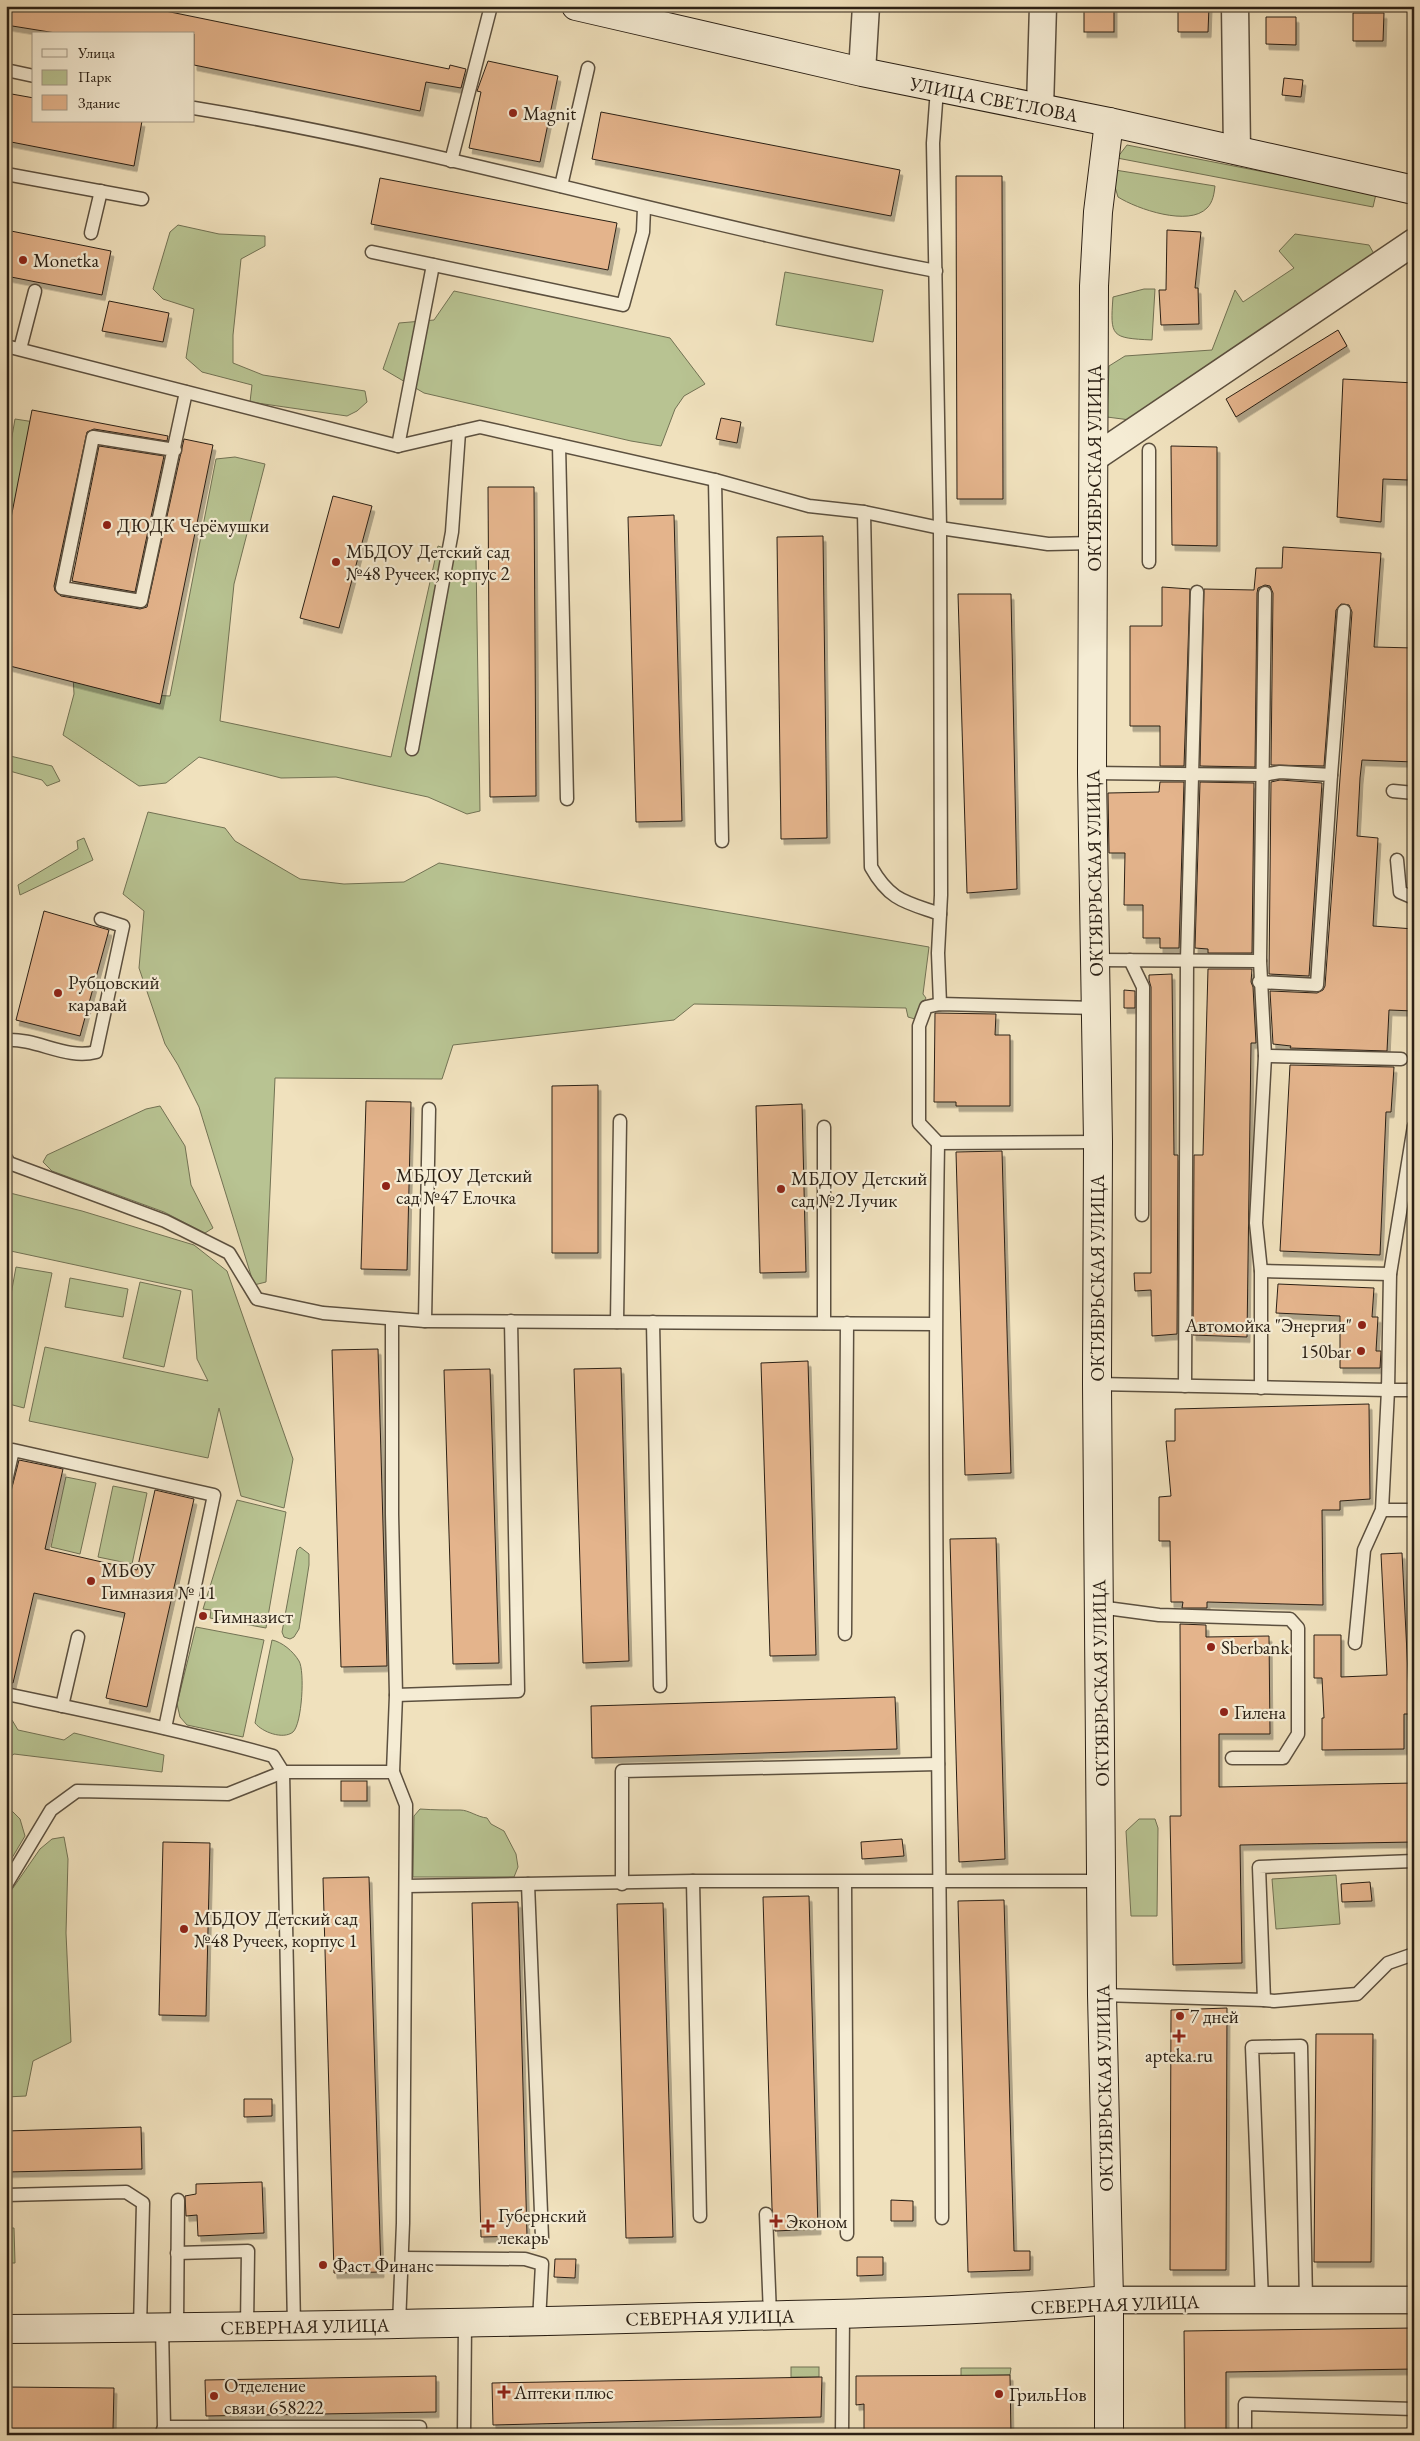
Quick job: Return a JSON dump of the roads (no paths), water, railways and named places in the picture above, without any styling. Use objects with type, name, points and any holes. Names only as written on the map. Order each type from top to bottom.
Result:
[{"type":"main road","name":"УЛИЦА СВЕТЛОВА","points":[[576,6],[634,13],[862,72],[937,89],[1109,122],[1414,190]]},
{"type":"main road","name":"ОКТЯБРЬСКАЯ УЛИЦА","points":[[1109,122],[1102,165],[1095,269],[1092,773],[1098,1142],[1097,1384],[1102,1995],[1109,2300],[1109,2435]]},
{"type":"main road","name":"СЕВЕРНАЯ УЛИЦА","points":[[6,2329],[465,2324],[843,2314],[1042,2306],[1109,2300]]},
{"type":"street","points":[[862,72],[866,6]]},
{"type":"street","points":[[1040,108],[1043,6]]},
{"type":"street","points":[[1235,6],[1238,151]]},
{"type":"street","points":[[1094,458],[1414,242]]},
{"type":"street","name":"СЕВЕРНАЯ УЛИЦА","points":[[1109,2300],[1414,2300]]},
{"type":"lane","points":[[451,161],[491,6]]},
{"type":"lane","points":[[561,186],[588,68]]},
{"type":"lane","points":[[6,70],[32,76]]},
{"type":"lane","points":[[937,89],[933,143],[940,528],[940,914],[938,953],[940,1004]]},
{"type":"lane","points":[[195,108],[451,161],[561,186],[644,208],[936,271]]},
{"type":"lane","points":[[6,174],[142,199]]},
{"type":"lane","points":[[91,233],[101,191]]},
{"type":"lane","points":[[372,252],[623,305],[643,232],[644,208]]},
{"type":"lane","points":[[398,446],[433,265]]},
{"type":"lane","points":[[20,349],[35,291]]},
{"type":"lane","points":[[6,346],[398,446],[480,427],[715,480],[809,506],[864,512],[940,528],[1048,544],[1093,543]]},
{"type":"lane","points":[[175,450],[93,437],[62,588],[141,601],[175,450],[186,392]]},
{"type":"lane","points":[[412,749],[452,532],[459,432]]},
{"type":"lane","points":[[559,445],[567,799]]},
{"type":"lane","points":[[1149,450],[1149,562]]},
{"type":"lane","points":[[715,480],[722,841]]},
{"type":"lane","points":[[864,512],[871,867],[881,885],[899,900],[940,914]]},
{"type":"lane","points":[[1185,1386],[1187,960],[1194,775],[1197,592]]},
{"type":"lane","points":[[1261,1388],[1261,1271],[1256,1223],[1265,1056],[1259,982],[1265,594]]},
{"type":"lane","points":[[1259,982],[1316,985],[1344,610]]},
{"type":"lane","points":[[1092,773],[1263,775],[1280,772],[1331,775]]},
{"type":"lane","points":[[1393,791],[1414,793]]},
{"type":"lane","points":[[1397,860],[1400,892],[1414,898]]},
{"type":"lane","points":[[6,1040],[21,1039],[82,1056],[96,1052],[123,926],[100,919]]},
{"type":"lane","points":[[1096,960],[1260,961]]},
{"type":"lane","points":[[1130,960],[1143,987],[1142,1216]]},
{"type":"lane","points":[[942,2218],[941,1880],[938,1764],[935,1324],[938,1143],[919,1123],[919,1026],[926,1007],[940,1004],[1096,1008]]},
{"type":"lane","points":[[1265,1056],[1401,1059]]},
{"type":"lane","points":[[425,1321],[429,1110]]},
{"type":"lane","points":[[616,1322],[620,1121]]},
{"type":"lane","points":[[1355,1643],[1364,1550],[1382,1510],[1388,1390],[1390,1274],[1414,1126]]},
{"type":"lane","points":[[824,1127],[824,1323]]},
{"type":"lane","points":[[938,1143],[1098,1142]]},
{"type":"lane","points":[[6,1158],[9,1162],[165,1221],[229,1253],[257,1299],[323,1313],[425,1321],[935,1324]]},
{"type":"lane","points":[[1261,1271],[1390,1274]]},
{"type":"lane","points":[[392,1319],[392,1514],[396,1696],[393,1772],[406,1805],[402,2258],[399,2324]]},
{"type":"lane","points":[[396,1696],[518,1691],[511,1321]]},
{"type":"lane","points":[[653,1322],[660,1686]]},
{"type":"lane","points":[[845,1634],[847,1323]]},
{"type":"lane","points":[[1097,1384],[1414,1390]]},
{"type":"lane","points":[[6,1481],[13,1450],[214,1495],[165,1728]]},
{"type":"lane","points":[[1382,1510],[1414,1510]]},
{"type":"lane","points":[[1099,1607],[1158,1615],[1290,1619],[1294,1623],[1298,1628],[1298,1734],[1283,1758],[1232,1758]]},
{"type":"lane","points":[[62,1706],[78,1637]]},
{"type":"lane","points":[[6,1694],[165,1728],[273,1756],[283,1772],[294,2326]]},
{"type":"lane","points":[[622,1884],[622,1771],[938,1764]]},
{"type":"lane","points":[[6,1885],[52,1810],[77,1791],[228,1794],[283,1772],[393,1772]]},
{"type":"lane","points":[[1264,2000],[1259,1868],[1414,1861]]},
{"type":"lane","points":[[406,1886],[622,1884],[693,1881],[1102,1881]]},
{"type":"lane","points":[[693,1881],[700,2216]]},
{"type":"lane","points":[[845,1882],[847,2234]]},
{"type":"lane","points":[[528,1884],[542,2238]]},
{"type":"lane","points":[[1102,1995],[1274,2001],[1357,1994],[1388,1963],[1414,1954]]},
{"type":"lane","points":[[1262,2301],[1252,2047],[1301,2046],[1306,2301]]},
{"type":"lane","points":[[6,2195],[126,2192],[143,2203],[160,2327],[162,2431],[420,2427]]},
{"type":"lane","points":[[160,2327],[177,2253],[178,2200]]},
{"type":"lane","points":[[766,2214],[770,2315]]},
{"type":"lane","points":[[177,2253],[248,2251],[247,2327]]},
{"type":"lane","points":[[402,2258],[524,2259],[542,2264],[540,2322]]},
{"type":"lane","points":[[842,2435],[843,2314]]},
{"type":"lane","points":[[464,2435],[465,2324]]},
{"type":"lane","points":[[1245,2435],[1245,2404],[1414,2409]]},
{"type":"place","name":"Magnit","points":[[513,113]]},
{"type":"place","name":"Monetka","points":[[23,260]]},
{"type":"place","name":"ДЮДК Черёмушки","points":[[107,525]]},
{"type":"place","name":"МБДОУ Детский сад №48 Ручеек, корпус 2","points":[[336,562]]},
{"type":"place","name":"Рубцовский каравай","points":[[58,993]]},
{"type":"place","name":"МБДОУ Детский сад №47 Елочка","points":[[386,1186]]},
{"type":"place","name":"МБДОУ Детский сад №2 Лучик","points":[[781,1189]]},
{"type":"place","name":"Автомойка \"Энергия\"","points":[[1362,1325]]},
{"type":"place","name":"150bar","points":[[1361,1351]]},
{"type":"place","name":"МБОУ Гимназия № 11","points":[[91,1581]]},
{"type":"place","name":"Гимназист","points":[[203,1616]]},
{"type":"place","name":"Sberbank","points":[[1211,1647]]},
{"type":"place","name":"Гилена","points":[[1224,1712]]},
{"type":"place","name":"МБДОУ Детский сад №48 Ручеек, корпус 1","points":[[184,1929]]},
{"type":"place","name":"7 дней","points":[[1180,2016]]},
{"type":"place","name":"apteka.ru","points":[[1179,2036]]},
{"type":"place","name":"Эконом","points":[[776,2221]]},
{"type":"place","name":"Губернский лекарь","points":[[488,2226]]},
{"type":"place","name":"Фаст Финанс","points":[[323,2265]]},
{"type":"place","name":"Аптеки плюс","points":[[504,2392]]},
{"type":"place","name":"ГрильНов","points":[[999,2394]]},
{"type":"place","name":"Отделение связи 658222","points":[[214,2396]]}]
